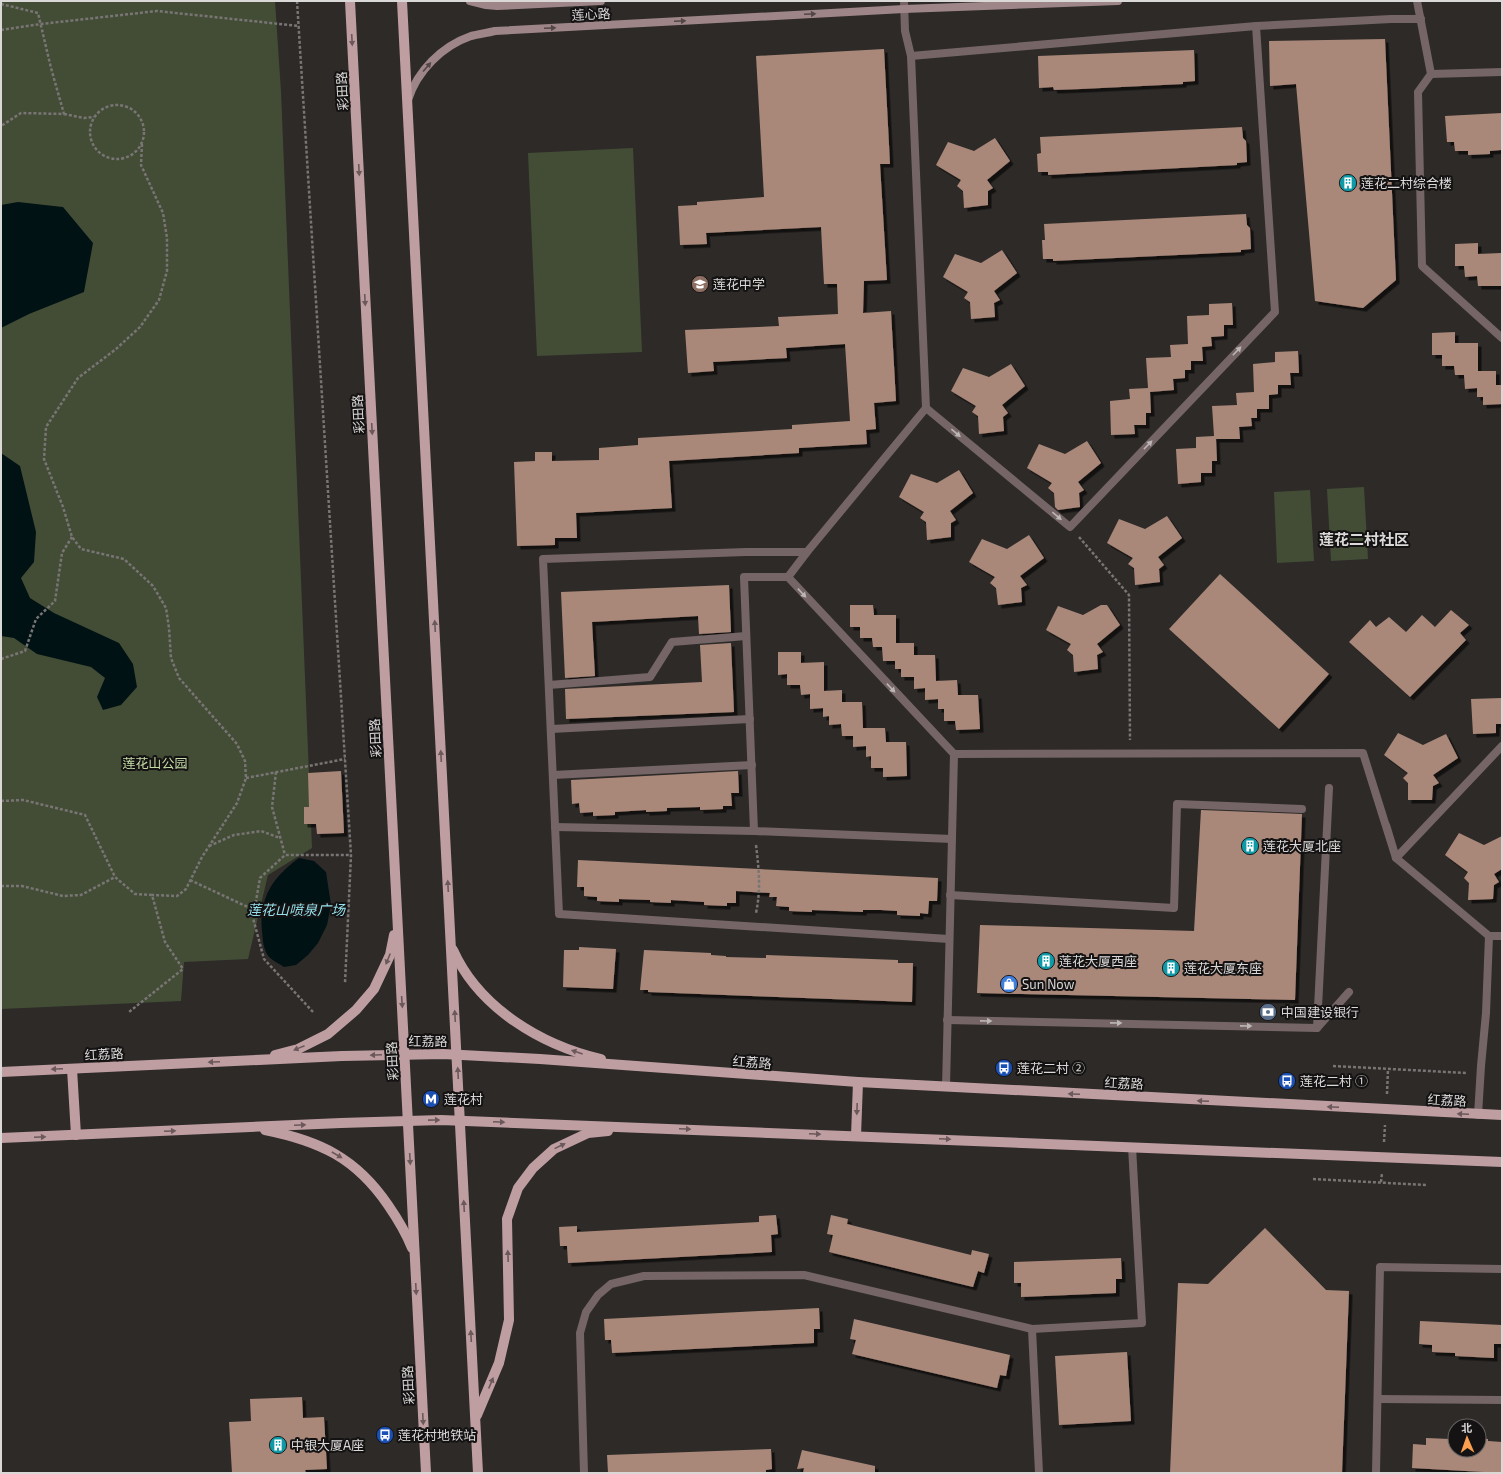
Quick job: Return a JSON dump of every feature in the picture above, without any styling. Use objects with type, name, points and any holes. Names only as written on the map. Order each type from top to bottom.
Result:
[{"type":"main road","name":"彩田路","points":[[350,1],[426,1473]]},
{"type":"main road","points":[[402,1],[478,1473]]},
{"type":"main road","name":"莲心路","points":[[474,2],[486,5],[509,6],[601,1]]},
{"type":"main road","name":"莲心路","points":[[408,101],[416,81],[440,54],[457,43],[472,36],[511,30],[904,5],[1118,1]]},
{"type":"main road","points":[[253,1060],[298,1049],[328,1034],[356,1010],[374,989],[390,955],[397,921]]},
{"type":"main road","points":[[451,946],[463,969],[483,994],[497,1007],[525,1028],[570,1050],[588,1056],[642,1067]]},
{"type":"main road","name":"红荔路","points":[[1,1072],[404,1054],[457,1054],[858,1082],[1478,1115],[1502,1115]]},
{"type":"main road","points":[[72,1069],[76,1135]]},
{"type":"main road","points":[[856,1136],[858,1082]]},
{"type":"main road","points":[[1,1138],[408,1120],[460,1120],[1502,1162]]},
{"type":"main road","points":[[233,1128],[264,1130],[296,1138],[325,1149],[346,1161],[362,1174],[385,1200],[405,1233],[415,1257]]},
{"type":"main road","points":[[476,1419],[499,1363],[509,1320],[507,1219],[518,1188],[533,1168],[554,1149],[588,1133],[656,1128]]},
{"type":"street","points":[[1418,1],[1430,74],[1418,92],[1422,266],[1502,338]]},
{"type":"street","points":[[788,578],[807,552],[926,408],[911,56],[905,31],[904,5]]},
{"type":"street","points":[[911,56],[1256,26],[1391,19],[1421,19]]},
{"type":"street","points":[[926,408],[1070,527],[1275,312],[1256,26]]},
{"type":"street","points":[[1430,74],[1502,72]]},
{"type":"street","points":[[807,552],[738,552],[543,559],[559,914],[949,939]]},
{"type":"street","points":[[754,831],[744,577],[788,578],[954,754],[946,1087]]},
{"type":"street","points":[[549,685],[650,677],[672,642],[746,636]]},
{"type":"street","points":[[551,729],[750,719]]},
{"type":"street","points":[[1396,858],[1502,746]]},
{"type":"street","points":[[954,754],[1363,753],[1396,858],[1489,936],[1502,936]]},
{"type":"street","points":[[553,775],[752,765]]},
{"type":"street","points":[[1316,1028],[1329,788]]},
{"type":"street","points":[[950,895],[1174,908],[1177,804],[1302,810]]},
{"type":"street","points":[[1386,825],[1396,858]]},
{"type":"street","points":[[555,827],[754,831],[952,838]]},
{"type":"street","points":[[1478,1115],[1486,1014],[1489,936]]},
{"type":"street","points":[[947,1020],[1316,1028],[1349,992]]},
{"type":"street","points":[[584,1473],[580,1333],[586,1312],[598,1295],[611,1284],[644,1276],[804,1275],[1032,1328],[1142,1323],[1132,1147]]},
{"type":"street","points":[[1376,1473],[1380,1267],[1502,1269]]},
{"type":"street","points":[[1032,1328],[1039,1473]]},
{"type":"street","points":[[1378,1399],[1502,1400]]},
{"type":"path","points":[[298,1],[351,855],[345,983]]},
{"type":"path","points":[[1,4],[38,13],[64,114]]},
{"type":"path","points":[[1,30],[157,11],[299,26]]},
{"type":"path","points":[[1,801],[23,800],[85,815],[115,876],[135,894],[177,896],[186,889],[202,857],[237,804],[246,778],[245,761],[237,744],[179,678],[171,658],[166,608],[153,586],[124,559],[81,549],[72,537],[63,507],[44,459],[46,427],[78,378],[116,349],[140,327],[159,300],[167,271],[167,238],[163,213],[141,165],[144,126],[140,117],[134,110],[117,104],[104,108],[94,117],[90,125],[91,138],[97,150],[104,156],[112,159],[125,158],[137,151],[142,144]]},
{"type":"path","points":[[1,126],[21,113],[64,114],[84,118],[94,117]]},
{"type":"path","points":[[1070,527],[1129,595],[1130,754]]},
{"type":"path","points":[[1,659],[25,651],[36,619],[55,601],[62,553],[72,537]]},
{"type":"path","points":[[246,778],[345,759]]},
{"type":"path","points":[[276,772],[272,807],[285,855]]},
{"type":"path","points":[[209,846],[234,835],[261,831],[280,838]]},
{"type":"path","points":[[754,831],[759,868],[760,895],[754,926]]},
{"type":"path","points":[[312,1012],[264,959],[253,918],[260,878],[285,855],[351,855]]},
{"type":"path","points":[[1,886],[22,886],[63,896],[81,895],[115,876]]},
{"type":"path","points":[[190,880],[254,910]]},
{"type":"path","points":[[129,1012],[183,969],[165,942],[152,895]]},
{"type":"path","points":[[1333,1066],[1470,1073]]},
{"type":"path","points":[[1313,1179],[1426,1185]]},
{"type":"green space","name":"莲花山公园","points":[[1,1],[275,1],[281,92],[312,848],[268,875],[248,959],[184,962],[181,1001],[1,1009]]},
{"type":"green space","points":[[633,148],[642,352],[537,356],[528,153]]},
{"type":"green space","points":[[1364,487],[1368,559],[1331,561],[1327,489]]},
{"type":"green space","points":[[1310,490],[1314,561],[1277,563],[1274,492]]},
{"type":"water","points":[[18,202],[63,207],[93,243],[84,292],[29,314],[1,328],[1,205]]},
{"type":"water","points":[[1,453],[20,466],[36,532],[34,562],[21,578],[30,598],[54,613],[119,643],[133,664],[137,687],[121,705],[103,710],[97,697],[105,678],[91,667],[37,654],[14,638],[1,636]]},
{"type":"water","name":"莲花山喷泉广场","points":[[299,858],[314,861],[326,872],[331,905],[327,925],[318,943],[308,955],[296,965],[284,967],[272,960],[264,948],[262,931],[263,908],[275,880]]},
{"type":"building","name":"莲花二村综合楼","points":[[1385,39],[1396,280],[1363,308],[1315,301],[1296,84],[1270,86],[1269,41]]},
{"type":"building","points":[[884,49],[890,164],[880,164],[887,280],[864,281],[863,313],[891,311],[896,401],[874,403],[876,429],[866,430],[867,444],[799,448],[799,453],[669,461],[672,508],[576,513],[577,538],[555,538],[555,545],[517,546],[514,462],[535,461],[535,452],[552,452],[552,461],[599,460],[599,448],[638,445],[638,438],[792,429],[792,425],[850,421],[845,344],[786,348],[787,358],[713,362],[714,371],[688,373],[685,330],[779,326],[778,317],[838,314],[837,284],[824,284],[821,227],[706,233],[707,244],[680,245],[678,206],[697,205],[697,202],[764,197],[756,56]]},
{"type":"building","points":[[1194,50],[1195,81],[1183,82],[1183,84],[1054,90],[1053,87],[1039,88],[1038,56]]},
{"type":"building","points":[[1502,113],[1501,150],[1490,151],[1490,154],[1468,155],[1468,151],[1455,151],[1454,142],[1447,142],[1445,116]]},
{"type":"building","points":[[1242,127],[1243,138],[1246,141],[1247,162],[1237,163],[1237,165],[1048,175],[1048,172],[1038,172],[1037,154],[1041,153],[1040,137]]},
{"type":"building","points":[[995,138],[1010,161],[987,180],[993,188],[988,191],[988,205],[964,208],[963,191],[957,186],[961,180],[936,165],[948,142],[974,151]]},
{"type":"building","points":[[1246,214],[1247,225],[1250,228],[1251,249],[1241,250],[1241,252],[1053,261],[1053,259],[1043,259],[1042,240],[1045,240],[1044,224]]},
{"type":"building","points":[[1478,243],[1478,254],[1501,253],[1501,286],[1478,286],[1477,276],[1465,277],[1464,266],[1455,266],[1455,244]]},
{"type":"building","points":[[1002,250],[1017,273],[994,291],[1000,300],[994,303],[995,317],[971,319],[970,302],[964,298],[968,292],[943,277],[955,254],[981,263]]},
{"type":"building","points":[[1232,303],[1233,325],[1224,325],[1224,336],[1211,337],[1212,346],[1202,347],[1203,361],[1191,361],[1191,370],[1185,370],[1185,378],[1173,379],[1174,390],[1150,392],[1151,413],[1146,413],[1146,425],[1134,425],[1135,434],[1111,435],[1110,401],[1130,399],[1129,389],[1148,388],[1146,358],[1171,357],[1170,345],[1188,344],[1187,316],[1209,315],[1209,304]]},
{"type":"building","points":[[1455,332],[1455,343],[1478,343],[1478,371],[1496,371],[1496,385],[1502,385],[1502,404],[1483,405],[1483,397],[1477,397],[1477,388],[1465,389],[1464,375],[1455,375],[1454,366],[1442,366],[1442,355],[1432,355],[1432,333]]},
{"type":"building","points":[[1298,351],[1299,373],[1290,373],[1291,385],[1278,385],[1278,394],[1269,395],[1269,409],[1257,409],[1257,418],[1251,418],[1252,426],[1239,427],[1240,439],[1216,439],[1217,461],[1212,461],[1212,473],[1201,473],[1201,482],[1178,484],[1176,449],[1196,448],[1196,437],[1214,436],[1212,406],[1237,405],[1236,393],[1254,392],[1253,364],[1275,362],[1275,352]]},
{"type":"building","points":[[1011,364],[1025,386],[1002,405],[1008,413],[1003,417],[1004,431],[979,434],[978,416],[972,412],[976,406],[951,391],[963,368],[989,377]]},
{"type":"building","points":[[1087,441],[1101,463],[1078,482],[1084,490],[1079,493],[1080,507],[1058,510],[1055,507],[1054,493],[1048,488],[1052,483],[1027,468],[1039,444],[1065,454]]},
{"type":"building","points":[[959,470],[973,493],[950,511],[956,520],[951,523],[951,537],[927,540],[926,522],[920,518],[924,512],[899,497],[911,474],[937,483]]},
{"type":"building","points":[[1167,516],[1182,538],[1158,557],[1164,565],[1159,569],[1160,582],[1135,585],[1134,568],[1128,564],[1133,558],[1107,543],[1119,519],[1145,529]]},
{"type":"building","points":[[1029,535],[1044,558],[1020,576],[1027,585],[1021,588],[1022,602],[998,605],[996,588],[990,583],[995,577],[969,562],[982,539],[1007,549]]},
{"type":"building","points":[[1220,574],[1329,674],[1279,729],[1169,629]]},
{"type":"building","points":[[729,585],[731,632],[699,634],[698,616],[592,622],[595,676],[565,678],[561,592]]},
{"type":"building","points":[[850,605],[873,605],[874,615],[896,615],[896,643],[914,643],[914,655],[935,655],[936,681],[957,680],[958,695],[978,695],[980,729],[956,730],[955,721],[944,721],[944,709],[938,709],[938,699],[925,700],[925,688],[914,689],[914,677],[901,677],[901,669],[895,669],[895,661],[883,661],[882,647],[873,647],[872,638],[860,638],[860,627],[850,627]]},
{"type":"building","points":[[1101,605],[1107,605],[1120,625],[1097,644],[1103,652],[1097,655],[1098,669],[1074,672],[1073,655],[1067,650],[1071,644],[1046,630],[1058,606],[1083,615]]},
{"type":"building","points":[[1451,610],[1469,625],[1460,633],[1466,640],[1410,697],[1349,642],[1370,620],[1376,627],[1389,617],[1406,632],[1422,615],[1435,627]]},
{"type":"building","points":[[731,643],[734,712],[566,719],[565,689],[702,682],[700,645]]},
{"type":"building","points":[[778,652],[801,652],[801,663],[824,662],[824,691],[842,690],[842,702],[862,702],[863,728],[885,728],[886,742],[906,742],[907,776],[883,777],[883,768],[871,768],[871,756],[866,757],[866,746],[853,747],[853,736],[842,736],[841,724],[829,725],[829,716],[823,717],[823,708],[810,709],[810,694],[801,695],[800,685],[787,685],[787,674],[778,675]]},
{"type":"building","points":[[1502,698],[1502,724],[1496,724],[1496,733],[1473,734],[1471,699]]},
{"type":"building","points":[[1398,733],[1423,745],[1446,734],[1458,758],[1433,775],[1439,783],[1433,786],[1432,800],[1408,800],[1408,783],[1403,778],[1408,773],[1384,755]]},
{"type":"building","points":[[341,771],[344,833],[317,834],[316,824],[304,824],[304,807],[309,807],[308,773]]},
{"type":"building","points":[[738,771],[739,793],[731,793],[732,806],[723,806],[723,809],[700,810],[700,807],[667,808],[667,811],[646,812],[646,810],[615,812],[615,815],[593,816],[593,812],[580,813],[579,803],[572,804],[571,780]]},
{"type":"building","points":[[1201,810],[1302,814],[1295,1000],[977,993],[980,925],[1194,931]]},
{"type":"building","points":[[1459,833],[1484,845],[1502,836],[1502,869],[1494,874],[1499,882],[1494,885],[1493,899],[1468,900],[1469,883],[1464,878],[1468,872],[1445,855]]},
{"type":"building","points":[[578,860],[938,878],[937,901],[929,901],[928,914],[920,913],[920,916],[897,915],[897,911],[881,910],[863,910],[863,912],[812,910],[812,912],[789,911],[789,907],[776,906],[777,897],[769,897],[770,893],[736,891],[736,903],[727,903],[727,906],[704,905],[704,902],[671,900],[671,903],[650,902],[650,900],[619,899],[619,902],[597,901],[597,897],[584,896],[584,887],[577,887]]},
{"type":"building","points":[[579,947],[616,949],[613,989],[563,987],[564,950],[579,950]]},
{"type":"building","points":[[644,950],[711,953],[711,955],[726,957],[766,958],[766,955],[898,960],[898,963],[913,963],[912,1002],[648,992],[648,990],[640,990]]},
{"type":"building","points":[[776,1215],[778,1234],[771,1235],[772,1252],[568,1263],[567,1246],[560,1246],[559,1227],[577,1226],[577,1232],[759,1222],[759,1216]]},
{"type":"building","points":[[831,1215],[848,1219],[847,1224],[971,1255],[972,1250],[989,1254],[984,1273],[978,1271],[973,1287],[829,1252],[833,1235],[827,1234]]},
{"type":"building","points":[[1265,1228],[1326,1290],[1349,1291],[1342,1473],[1170,1473],[1178,1283],[1208,1284]]},
{"type":"building","points":[[1121,1258],[1122,1279],[1116,1279],[1116,1293],[1021,1297],[1021,1283],[1014,1283],[1014,1262]]},
{"type":"building","points":[[819,1308],[820,1329],[814,1329],[814,1343],[612,1353],[611,1340],[605,1340],[604,1319]]},
{"type":"building","points":[[854,1319],[1010,1355],[1006,1376],[1000,1375],[997,1388],[852,1354],[856,1340],[850,1339]]},
{"type":"building","points":[[1420,1321],[1502,1325],[1502,1344],[1494,1344],[1494,1358],[1455,1356],[1455,1353],[1432,1352],[1432,1345],[1419,1344]]},
{"type":"building","points":[[1127,1352],[1131,1421],[1059,1425],[1055,1356]]},
{"type":"building","name":"中银大厦A座","points":[[302,1397],[303,1418],[324,1417],[327,1469],[305,1470],[306,1473],[232,1473],[229,1422],[251,1421],[250,1399]]},
{"type":"building","points":[[1426,1438],[1447,1439],[1447,1458],[1487,1458],[1487,1439],[1488,1441],[1502,1442],[1502,1473],[1412,1468],[1413,1444],[1426,1445]]},
{"type":"building","points":[[771,1449],[772,1469],[766,1470],[766,1473],[608,1473],[607,1455]]},
{"type":"building","points":[[802,1450],[875,1466],[875,1473],[803,1473],[804,1468],[797,1469]]},
{"type":"place","name":"莲花二村综合楼","points":[[1348,183]]},
{"type":"place","name":"莲花中学","points":[[700,284]]},
{"type":"place","name":"莲花大厦北座","points":[[1250,846]]},
{"type":"place","name":"莲花大厦西座","points":[[1046,961]]},
{"type":"place","name":"莲花大厦东座","points":[[1171,968]]},
{"type":"place","name":"Sun Now","points":[[1009,984]]},
{"type":"place","name":"中国建设银行","points":[[1268,1012]]},
{"type":"place","name":"莲花二村 ②","points":[[1004,1068]]},
{"type":"place","name":"莲花二村 ①","points":[[1287,1081]]},
{"type":"place","name":"莲花村","points":[[431,1099]]},
{"type":"place","name":"莲花村地铁站","points":[[385,1435]]},
{"type":"place","name":"中银大厦A座","points":[[278,1445]]},
{"type":"district","name":"莲花二村社区","points":[[1364,539]]}]
